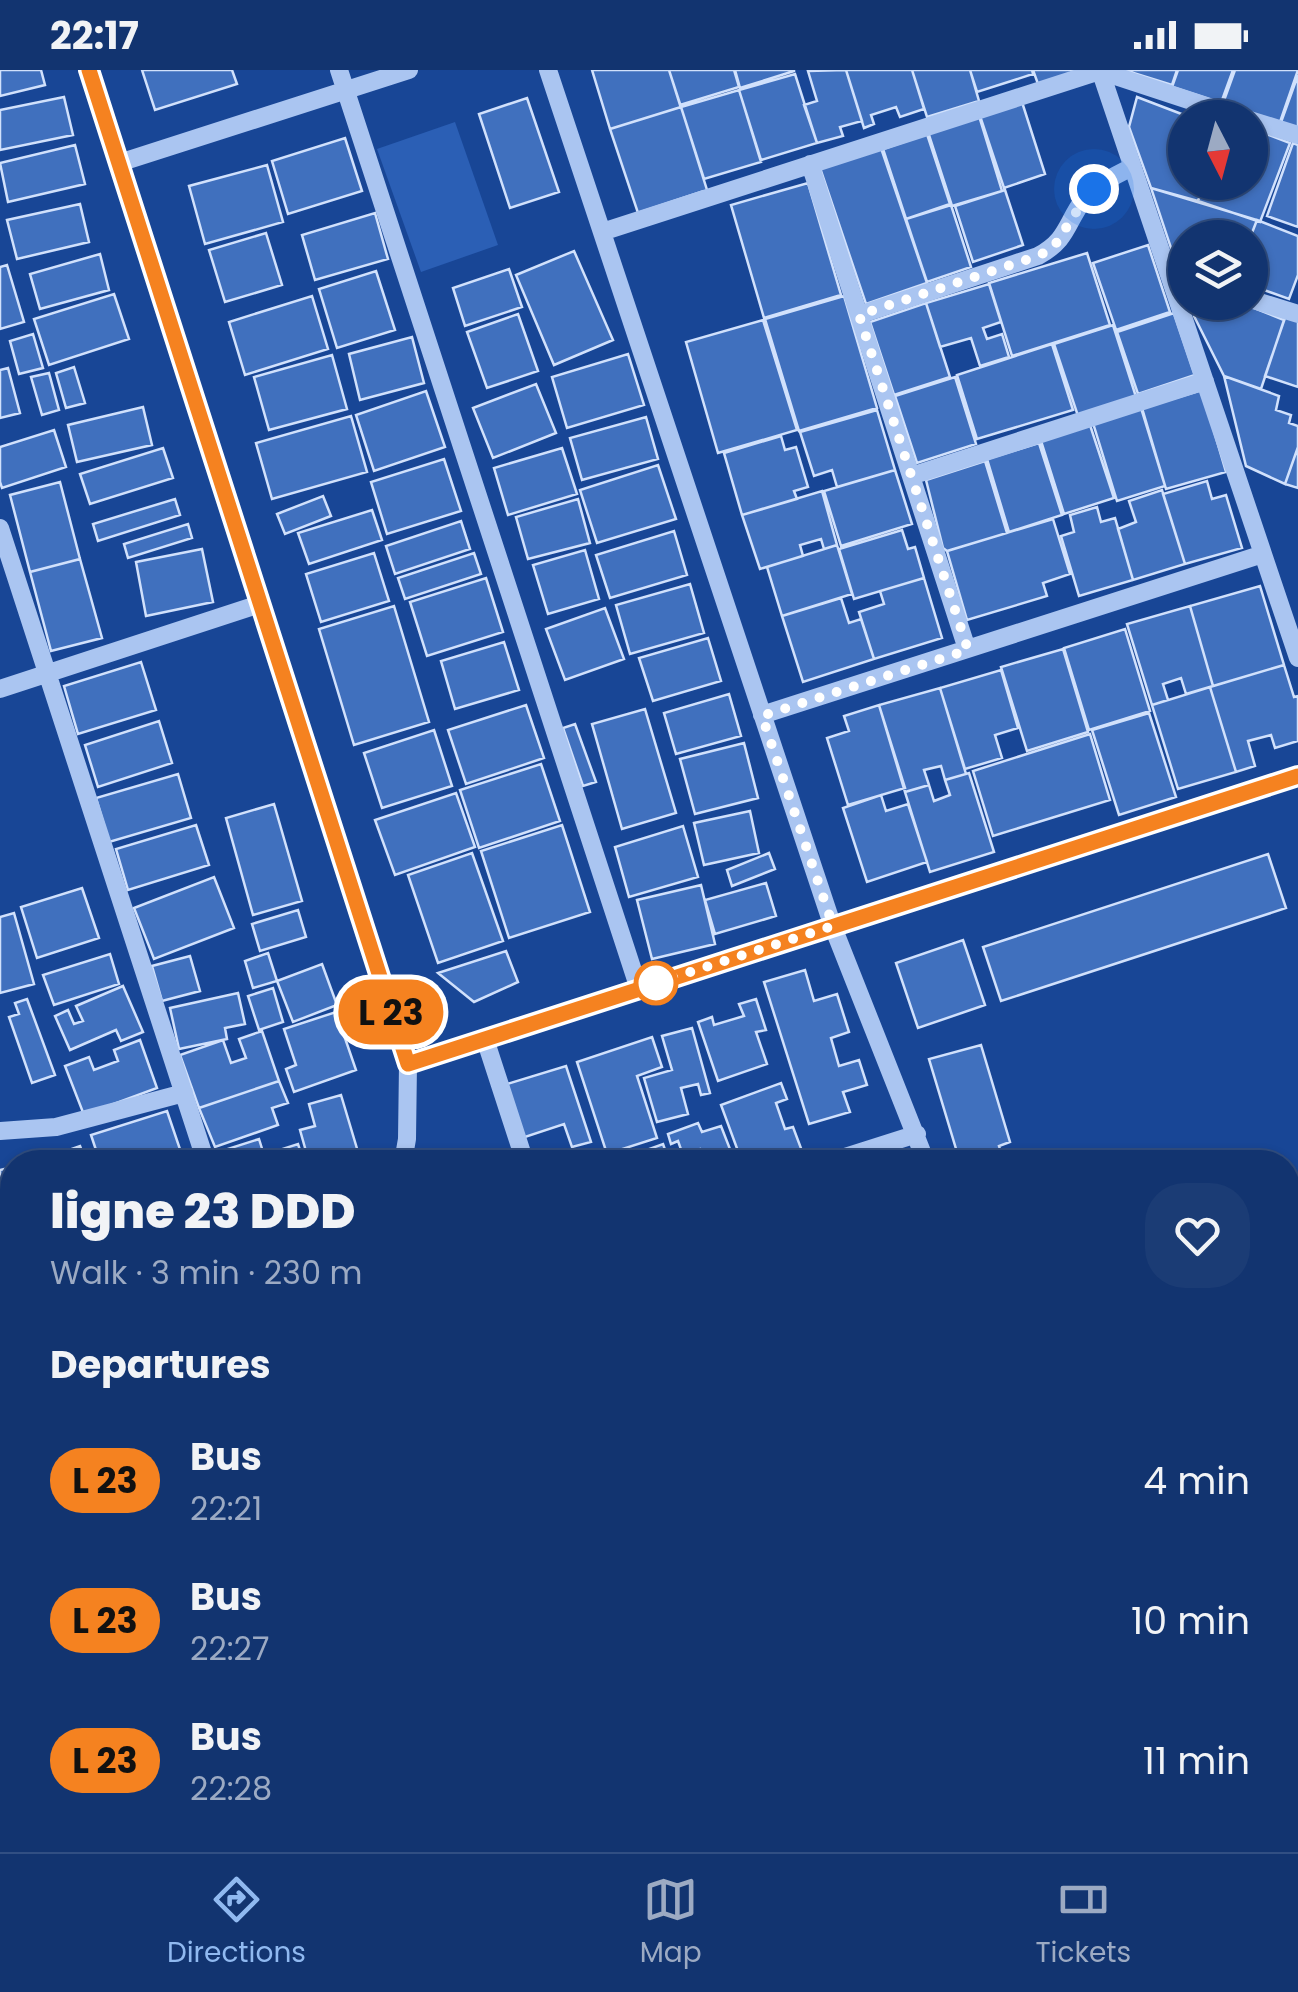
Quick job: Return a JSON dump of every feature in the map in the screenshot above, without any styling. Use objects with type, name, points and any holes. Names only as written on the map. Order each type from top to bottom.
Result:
[{"type":"street","points":[[90,70],[408,1064],[405,1150]]},
{"type":"street","points":[[340,70],[638,989]]},
{"type":"street","points":[[119,163],[409,70]]},
{"type":"street","points":[[548,70],[833,926],[922,1150]]},
{"type":"street","points":[[602,232],[1100,70],[1190,100]]},
{"type":"street","points":[[1100,70],[1132,167],[1168,255]]},
{"type":"street","points":[[1268,126],[1298,135]]},
{"type":"street","points":[[810,164],[968,650]]},
{"type":"street","points":[[859,315],[1053,248],[1094,189],[1132,167]]},
{"type":"street","points":[[1268,305],[1298,314]]},
{"type":"street","points":[[1188,320],[1204,381],[1298,658]]},
{"type":"street","points":[[911,476],[1204,381]]},
{"type":"street","points":[[0,528],[202,1150]]},
{"type":"street","points":[[762,716],[1263,554]]},
{"type":"street","points":[[0,688],[260,604]]},
{"type":"street","points":[[408,1064],[1298,776]]},
{"type":"street","points":[[485,1039],[521,1150]]},
{"type":"street","points":[[0,1131],[56,1127],[184,1093]]},
{"type":"street","points":[[867,1150],[917,1134]]},
{"type":"shaded area","points":[[455,122],[498,245],[421,272],[377,149]]},
{"type":"building","points":[[0,70],[41,70],[45,85],[0,96]]},
{"type":"building","points":[[142,70],[232,70],[237,84],[155,110]]},
{"type":"building","points":[[592,70],[669,70],[681,107],[610,129]]},
{"type":"building","points":[[669,70],[734,70],[739,87],[680,105]]},
{"type":"building","points":[[735,70],[794,70],[794,71],[740,88]]},
{"type":"building","points":[[846,70],[912,70],[924,109],[900,117],[896,107],[871,115],[874,124],[864,128]]},
{"type":"building","points":[[846,70],[862,121],[840,127],[843,136],[817,143],[804,105],[817,101],[808,71]]},
{"type":"building","points":[[912,70],[970,70],[979,101],[927,117]]},
{"type":"building","points":[[970,70],[1032,70],[1033,74],[977,92]]},
{"type":"building","points":[[1033,70],[1085,70],[1038,84]]},
{"type":"building","points":[[1124,70],[1177,70],[1172,85]]},
{"type":"building","points":[[1178,70],[1233,70],[1222,100],[1172,87]]},
{"type":"building","points":[[1235,70],[1298,70],[1279,125],[1268,121],[1268,100],[1224,100]]},
{"type":"building","points":[[795,74],[817,143],[761,160],[739,90]]},
{"type":"building","points":[[1298,75],[1298,131],[1280,125]]},
{"type":"building","points":[[739,90],[761,162],[704,179],[681,107]]},
{"type":"building","points":[[64,97],[73,135],[0,150],[0,110]]},
{"type":"building","points":[[1137,97],[1168,109],[1168,193],[1151,188],[1129,127]]},
{"type":"building","points":[[527,98],[559,192],[510,208],[479,114]]},
{"type":"building","points":[[1022,102],[1045,174],[1004,188],[980,116]]},
{"type":"building","points":[[681,107],[707,190],[638,213],[610,129]]},
{"type":"building","points":[[979,116],[1002,191],[952,206],[928,132]]},
{"type":"building","points":[[927,134],[950,204],[906,219],[883,149]]},
{"type":"building","points":[[1268,135],[1290,143],[1261,220],[1198,201],[1268,200]]},
{"type":"building","points":[[345,138],[362,191],[288,214],[272,161]]},
{"type":"building","points":[[1293,143],[1298,145],[1298,227],[1267,216]]},
{"type":"building","points":[[75,145],[85,184],[8,202],[0,163]]},
{"type":"building","points":[[881,148],[927,283],[866,304],[820,168]]},
{"type":"building","points":[[267,165],[283,222],[205,244],[189,186]]},
{"type":"building","points":[[808,183],[841,295],[764,318],[731,205]]},
{"type":"building","points":[[1151,188],[1168,193],[1168,200],[1191,200],[1257,220],[1168,220],[1168,239]]},
{"type":"building","points":[[1005,190],[1023,245],[973,262],[955,206]]},
{"type":"building","points":[[80,204],[89,242],[17,259],[7,220]]},
{"type":"building","points":[[951,205],[971,267],[927,282],[906,219]]},
{"type":"building","points":[[375,213],[388,259],[315,280],[302,235]]},
{"type":"building","points":[[1268,224],[1298,236],[1298,275],[1289,299],[1268,291]]},
{"type":"building","points":[[266,233],[282,285],[225,302],[209,250]]},
{"type":"building","points":[[1148,245],[1168,313],[1116,330],[1093,263]]},
{"type":"building","points":[[574,251],[613,340],[554,365],[516,275]]},
{"type":"building","points":[[1087,253],[1110,325],[1012,356],[989,283]]},
{"type":"building","points":[[100,254],[109,290],[40,309],[30,274]]},
{"type":"building","points":[[7,265],[24,322],[0,329],[0,267]]},
{"type":"building","points":[[509,269],[522,307],[465,326],[453,288]]},
{"type":"building","points":[[376,271],[395,330],[337,348],[319,289]]},
{"type":"building","points":[[989,284],[1001,322],[983,328],[987,339],[1002,334],[1009,357],[980,366],[971,338],[940,347],[926,303]]},
{"type":"building","points":[[114,294],[129,339],[49,365],[34,319]]},
{"type":"building","points":[[312,296],[328,349],[245,375],[229,322]]},
{"type":"building","points":[[844,296],[877,408],[799,431],[765,319]]},
{"type":"building","points":[[926,303],[950,377],[894,395],[870,322]]},
{"type":"building","points":[[518,314],[538,371],[487,388],[467,332]]},
{"type":"building","points":[[1268,314],[1284,320],[1261,389],[1224,376],[1196,320],[1268,320]]},
{"type":"building","points":[[1168,315],[1168,320],[1176,320],[1195,375],[1138,394],[1117,332]]},
{"type":"building","points":[[1286,315],[1298,319],[1298,387],[1265,376]]},
{"type":"building","points":[[763,320],[797,430],[718,453],[686,342]]},
{"type":"building","points":[[1113,325],[1137,400],[1079,419],[1054,344]]},
{"type":"building","points":[[33,334],[43,368],[19,374],[10,341]]},
{"type":"building","points":[[412,337],[424,383],[360,400],[349,354]]},
{"type":"building","points":[[1052,344],[1073,410],[977,439],[957,375]]},
{"type":"building","points":[[628,354],[644,405],[567,428],[552,377]]},
{"type":"building","points":[[332,355],[347,409],[269,430],[254,377]]},
{"type":"building","points":[[74,367],[85,403],[66,408],[56,373]]},
{"type":"building","points":[[8,368],[20,413],[0,418],[0,370]]},
{"type":"building","points":[[49,373],[59,410],[42,415],[31,377]]},
{"type":"building","points":[[1224,376],[1279,396],[1276,410],[1291,415],[1289,423],[1298,426],[1298,447],[1285,484],[1246,466]]},
{"type":"building","points":[[955,377],[976,444],[917,463],[895,396]]},
{"type":"building","points":[[536,384],[556,433],[493,458],[473,408]]},
{"type":"building","points":[[1202,390],[1226,472],[1166,489],[1142,408]]},
{"type":"building","points":[[426,391],[445,447],[374,471],[356,415]]},
{"type":"building","points":[[143,407],[152,445],[77,462],[68,425]]},
{"type":"building","points":[[1141,408],[1165,486],[1117,501],[1093,423]]},
{"type":"building","points":[[877,410],[895,470],[837,487],[832,470],[814,476],[800,432]]},
{"type":"building","points":[[351,416],[367,472],[272,499],[256,443]]},
{"type":"building","points":[[646,417],[658,459],[582,480],[570,438]]},
{"type":"building","points":[[1090,425],[1114,498],[1064,514],[1041,441]]},
{"type":"building","points":[[54,430],[66,467],[2,488],[0,447]]},
{"type":"building","points":[[781,436],[785,450],[796,447],[808,487],[794,491],[797,499],[742,515],[724,453]]},
{"type":"building","points":[[1039,443],[1062,515],[1009,532],[987,459]]},
{"type":"building","points":[[1298,447],[1298,488],[1285,484]]},
{"type":"building","points":[[163,448],[173,478],[90,504],[80,474]]},
{"type":"building","points":[[562,448],[577,494],[508,515],[494,468]]},
{"type":"building","points":[[444,459],[461,511],[387,534],[371,482]]},
{"type":"building","points":[[985,461],[1007,533],[947,551],[926,480]]},
{"type":"building","points":[[658,465],[676,519],[597,543],[580,490]]},
{"type":"building","points":[[895,470],[912,524],[841,546],[824,491]]},
{"type":"building","points":[[1207,481],[1212,499],[1226,495],[1242,548],[1185,564],[1163,494]]},
{"type":"building","points":[[60,482],[80,559],[30,572],[10,495]]},
{"type":"building","points":[[1162,490],[1185,564],[1133,580],[1118,529],[1136,522],[1129,501]]},
{"type":"building","points":[[822,491],[837,545],[824,549],[821,539],[800,545],[803,556],[760,569],[742,515]]},
{"type":"building","points":[[323,496],[331,516],[285,534],[277,514]]},
{"type":"building","points":[[175,499],[180,515],[98,541],[93,524]]},
{"type":"building","points":[[578,499],[590,543],[528,559],[516,517]]},
{"type":"building","points":[[1097,507],[1101,522],[1115,518],[1133,580],[1079,596],[1061,536],[1074,532],[1070,515]]},
{"type":"building","points":[[372,510],[382,540],[309,564],[298,533]]},
{"type":"building","points":[[1053,519],[1070,574],[1043,583],[1047,596],[967,620],[947,551]]},
{"type":"building","points":[[461,521],[470,549],[395,574],[386,546]]},
{"type":"building","points":[[188,524],[192,538],[128,558],[124,544]]},
{"type":"building","points":[[902,530],[908,549],[915,547],[924,578],[854,599],[839,549]]},
{"type":"building","points":[[674,531],[687,575],[610,598],[596,555]]},
{"type":"building","points":[[837,545],[852,594],[782,616],[767,567]]},
{"type":"building","points":[[202,549],[213,602],[146,616],[136,562]]},
{"type":"building","points":[[585,550],[599,599],[548,614],[533,565]]},
{"type":"building","points":[[374,553],[389,601],[321,622],[306,574]]},
{"type":"building","points":[[474,553],[481,574],[405,599],[398,578]]},
{"type":"building","points":[[80,559],[102,638],[51,651],[30,572]]},
{"type":"building","points":[[486,578],[503,632],[427,656],[410,602]]},
{"type":"building","points":[[924,578],[942,638],[874,659],[859,612],[884,604],[880,591]]},
{"type":"building","points":[[690,584],[704,633],[630,654],[616,605]]},
{"type":"building","points":[[1260,586],[1284,665],[1213,686],[1190,606]]},
{"type":"building","points":[[841,598],[849,623],[861,619],[874,659],[803,682],[782,616]]},
{"type":"building","points":[[394,606],[429,722],[354,745],[319,629]]},
{"type":"building","points":[[1190,606],[1213,686],[1186,694],[1181,678],[1163,684],[1168,700],[1152,705],[1127,624]]},
{"type":"building","points":[[605,608],[624,659],[565,680],[546,629]]},
{"type":"building","points":[[1125,629],[1150,711],[1089,730],[1064,648]]},
{"type":"building","points":[[708,638],[721,681],[653,701],[639,658]]},
{"type":"building","points":[[504,642],[519,690],[455,709],[441,661]]},
{"type":"building","points":[[1063,649],[1088,732],[1027,751],[1001,667]]},
{"type":"building","points":[[141,662],[156,710],[78,734],[64,686]]},
{"type":"building","points":[[1284,665],[1294,697],[1298,696],[1298,741],[1275,748],[1271,735],[1248,741],[1255,766],[1236,772],[1210,687]]},
{"type":"building","points":[[1001,670],[1018,728],[995,735],[1002,758],[965,769],[940,688]]},
{"type":"building","points":[[1210,687],[1236,772],[1178,789],[1152,705]]},
{"type":"building","points":[[940,688],[966,774],[945,780],[941,766],[924,770],[929,785],[905,792],[879,705]]},
{"type":"building","points":[[729,694],[741,736],[676,754],[664,713]]},
{"type":"building","points":[[526,705],[544,758],[466,784],[448,730]]},
{"type":"building","points":[[879,705],[905,788],[848,805],[827,738],[849,731],[844,716]]},
{"type":"building","points":[[645,709],[676,813],[622,829],[592,724]]},
{"type":"building","points":[[1149,713],[1176,797],[1119,815],[1092,730]]},
{"type":"building","points":[[159,721],[172,763],[98,787],[85,745]]},
{"type":"building","points":[[575,724],[596,782],[583,786],[563,728]]},
{"type":"building","points":[[434,730],[452,786],[382,808],[364,753]]},
{"type":"building","points":[[1090,734],[1110,800],[993,836],[973,771]]},
{"type":"building","points":[[744,743],[758,798],[695,814],[680,759]]},
{"type":"building","points":[[541,764],[560,821],[479,848],[460,790]]},
{"type":"building","points":[[969,773],[994,852],[930,872],[905,792],[929,785],[934,801],[950,795],[945,780]]},
{"type":"building","points":[[178,774],[191,818],[109,842],[96,798]]},
{"type":"building","points":[[456,793],[475,847],[395,875],[375,820]]},
{"type":"building","points":[[881,795],[886,811],[908,804],[927,862],[867,882],[843,808]]},
{"type":"building","points":[[274,804],[302,901],[253,915],[226,818]]},
{"type":"building","points":[[750,811],[759,853],[704,865],[694,823]]},
{"type":"building","points":[[196,825],[209,865],[128,890],[116,849]]},
{"type":"building","points":[[562,825],[590,912],[509,938],[481,851]]},
{"type":"building","points":[[683,826],[698,877],[629,897],[615,847]]},
{"type":"building","points":[[472,853],[503,941],[438,963],[408,875]]},
{"type":"building","points":[[769,853],[775,869],[732,886],[727,870]]},
{"type":"building","points":[[1268,854],[1286,908],[1001,1001],[983,947]]},
{"type":"building","points":[[214,877],[234,928],[154,959],[134,908]]},
{"type":"building","points":[[766,883],[776,916],[715,934],[705,900]]},
{"type":"building","points":[[701,885],[715,944],[652,959],[637,900]]},
{"type":"building","points":[[82,888],[99,938],[37,958],[21,907]]},
{"type":"building","points":[[298,910],[306,937],[260,951],[252,924]]},
{"type":"building","points":[[14,913],[34,984],[0,993],[0,917]]},
{"type":"building","points":[[963,940],[985,1005],[918,1028],[896,963]]},
{"type":"building","points":[[506,951],[518,982],[474,1002],[438,973]]},
{"type":"building","points":[[268,953],[277,981],[253,988],[245,961]]},
{"type":"building","points":[[110,954],[119,984],[54,1005],[43,975]]},
{"type":"building","points":[[190,956],[200,991],[162,1001],[152,966]]},
{"type":"building","points":[[322,964],[337,1005],[293,1022],[277,981]]},
{"type":"building","points":[[805,970],[814,1001],[837,994],[849,1032],[831,1038],[839,1066],[859,1060],[867,1085],[843,1092],[850,1112],[809,1124],[764,982]]},
{"type":"building","points":[[123,986],[143,1032],[121,1041],[116,1030],[70,1050],[55,1016],[68,1010],[74,1024],[83,1021],[76,1006]]},
{"type":"building","points":[[273,988],[283,1022],[259,1030],[248,996]]},
{"type":"building","points":[[238,993],[245,1024],[225,1028],[227,1039],[179,1049],[170,1008]]},
{"type":"building","points":[[27,999],[55,1075],[32,1083],[9,1017],[19,1014],[15,1003]]},
{"type":"building","points":[[756,999],[766,1030],[756,1032],[767,1064],[718,1081],[698,1022],[712,1017],[714,1025],[744,1016],[739,1004]]},
{"type":"building","points":[[336,1012],[356,1070],[294,1092],[286,1069],[296,1065],[284,1029]]},
{"type":"building","points":[[692,1028],[710,1093],[701,1095],[698,1084],[681,1088],[688,1114],[657,1122],[644,1078],[672,1070],[662,1036]]},
{"type":"building","points":[[262,1031],[279,1081],[199,1108],[180,1055],[223,1040],[231,1063],[246,1058],[239,1039]]},
{"type":"building","points":[[652,1037],[662,1067],[637,1076],[657,1138],[620,1150],[606,1150],[577,1062]]},
{"type":"building","points":[[140,1040],[157,1088],[84,1115],[65,1066],[89,1057],[94,1070],[118,1061],[114,1050]]},
{"type":"building","points":[[981,1045],[1010,1142],[999,1146],[1000,1150],[956,1150],[929,1059]]},
{"type":"building","points":[[566,1066],[591,1142],[572,1147],[564,1124],[522,1138],[504,1085]]},
{"type":"building","points":[[279,1081],[288,1103],[272,1108],[278,1125],[215,1147],[199,1108]]},
{"type":"building","points":[[781,1083],[787,1099],[776,1103],[785,1129],[793,1127],[802,1150],[738,1150],[721,1105]]},
{"type":"building","points":[[341,1095],[357,1150],[306,1150],[300,1130],[315,1126],[309,1104]]},
{"type":"building","points":[[167,1111],[180,1150],[96,1150],[91,1135]]},
{"type":"building","points":[[698,1123],[702,1132],[721,1126],[730,1150],[681,1150],[678,1141],[671,1144],[668,1134]]},
{"type":"building","points":[[259,1139],[262,1150],[224,1150]]},
{"type":"bus line","points":[[89,70],[408,1064],[1298,776]]},
{"type":"route","points":[[656,983],[833,926],[762,716],[968,650],[859,315],[1053,248],[1094,189]]}]
